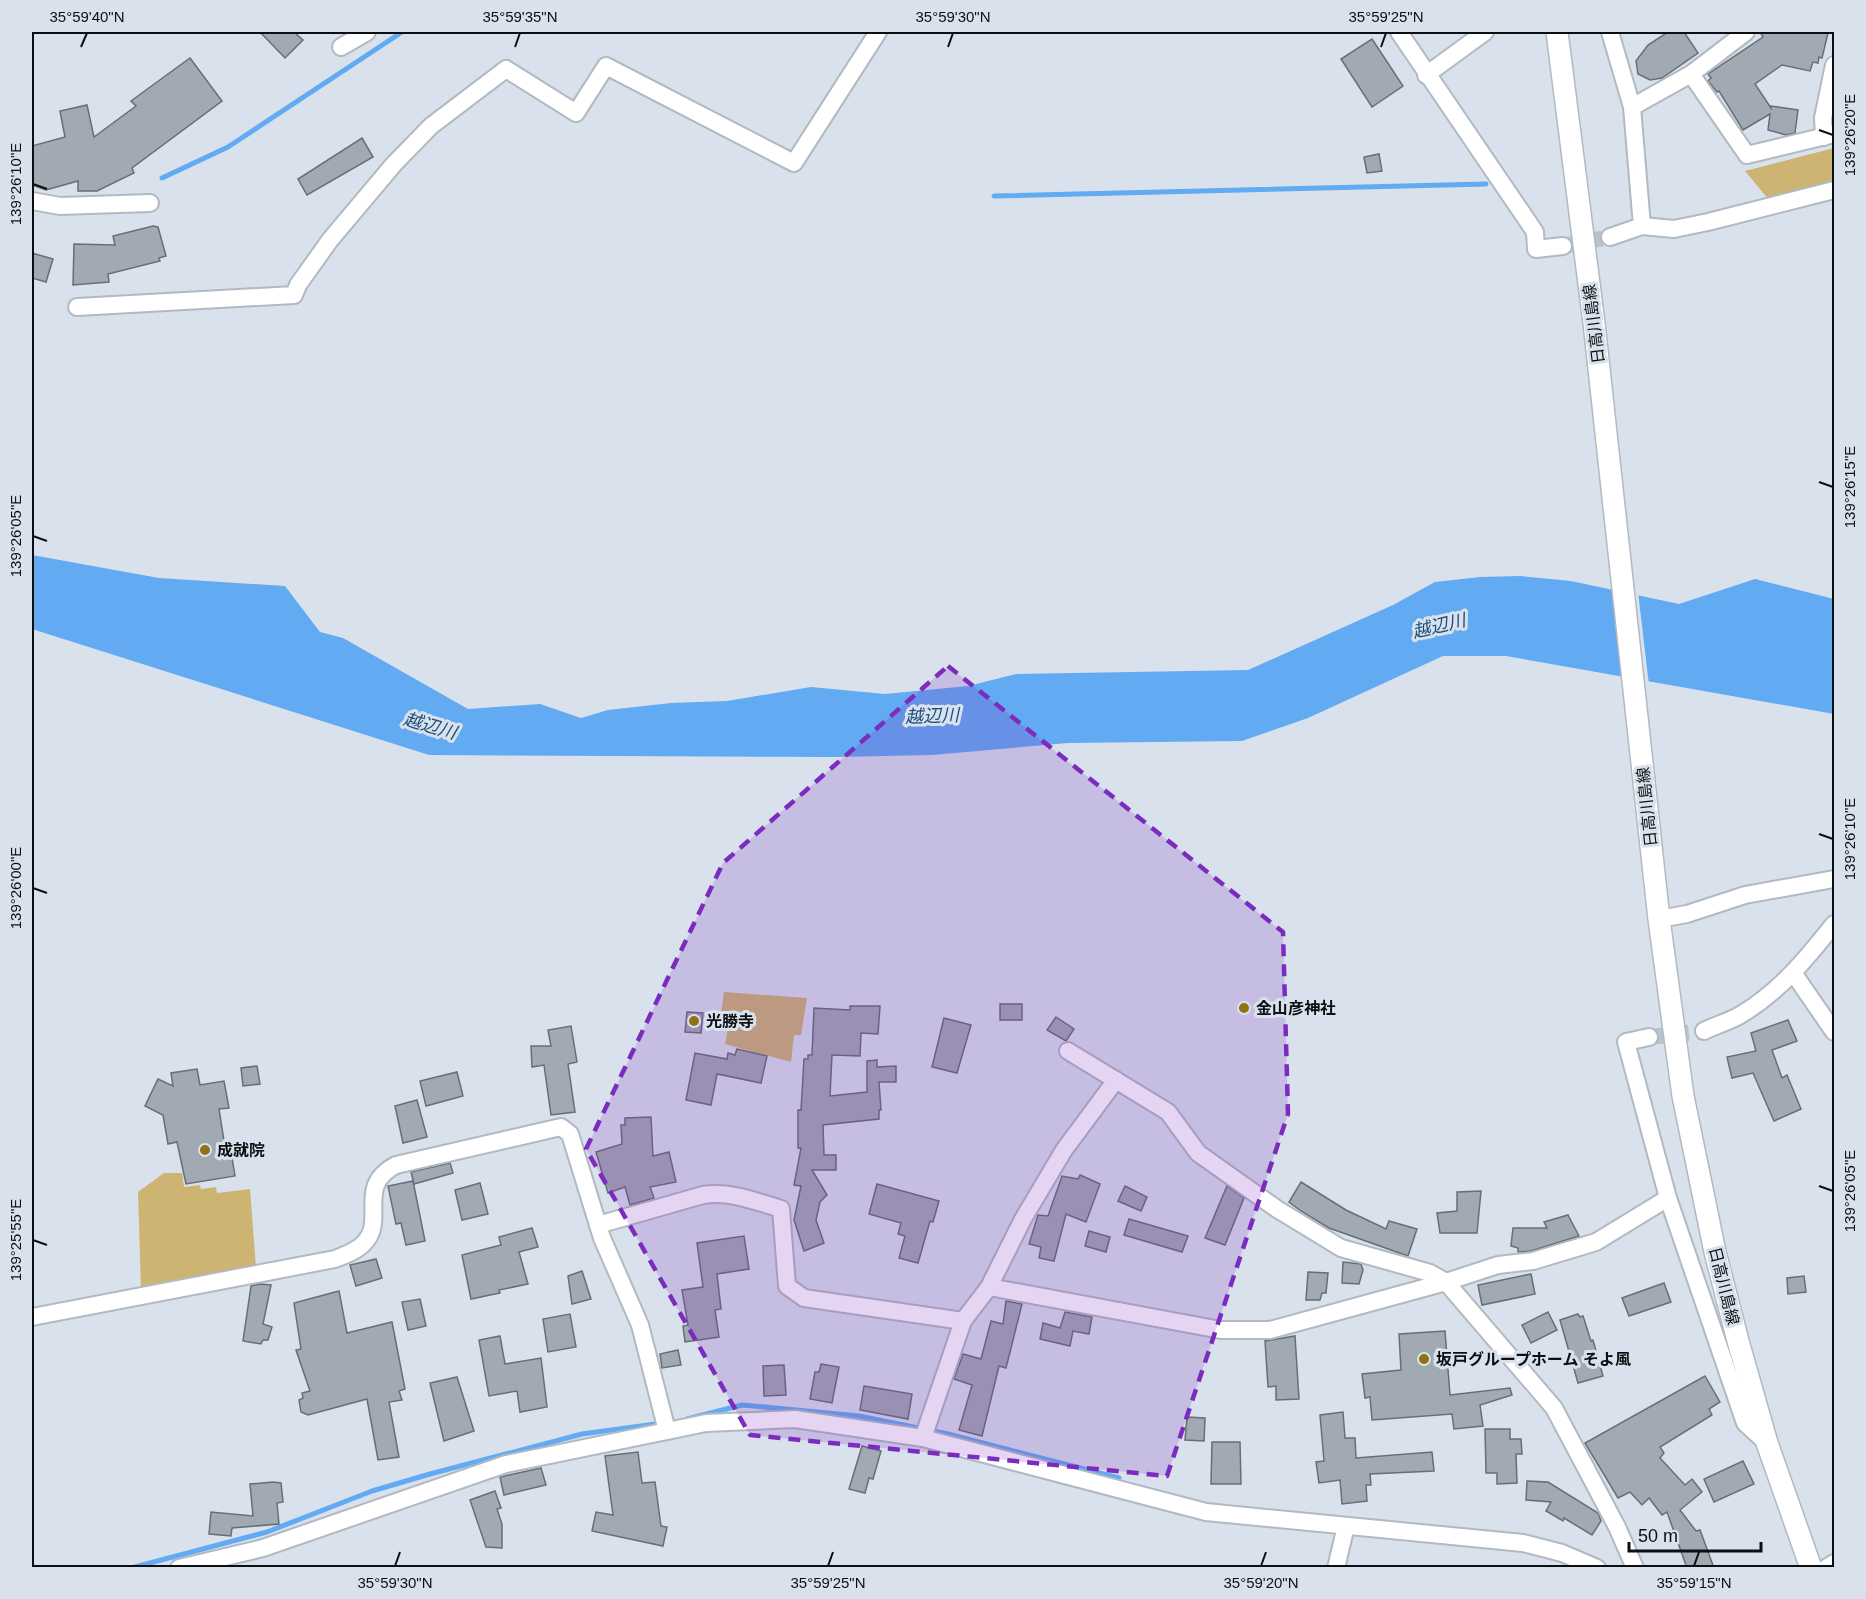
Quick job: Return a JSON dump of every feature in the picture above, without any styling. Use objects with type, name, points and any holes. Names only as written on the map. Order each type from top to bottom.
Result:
[{"type":"main road","name":"日高川島線","points":[[1557,32],[1594,323],[1659,919],[1683,1096],[1715,1252],[1767,1443],[1811,1568]]},
{"type":"street","points":[[341,47],[367,32]]},
{"type":"street","points":[[77,307],[294,295],[298,285],[330,240],[394,164],[431,126],[506,69],[576,113],[606,66],[794,163],[878,32]]},
{"type":"street","points":[[1400,32],[1426,75],[1535,232],[1536,249],[1563,246]]},
{"type":"street","points":[[1426,75],[1485,32]]},
{"type":"street","points":[[1610,32],[1632,107],[1642,226]]},
{"type":"street","points":[[1632,107],[1691,74],[1746,32]]},
{"type":"street","points":[[1691,74],[1747,155],[1829,135],[1822,118],[1834,65]]},
{"type":"street","points":[[1610,237],[1642,226],[1674,229],[1834,190]]},
{"type":"street","points":[[32,201],[60,206],[150,203]]},
{"type":"street","points":[[1659,919],[1686,914],[1745,895],[1834,879]]},
{"type":"street","points":[[1704,1031],[1741,1015],[1794,974],[1834,924]]},
{"type":"street","points":[[1794,974],[1834,1032]]},
{"type":"street","points":[[1649,1037],[1626,1042],[1668,1198],[1745,1423],[1767,1443]]},
{"type":"street","points":[[1068,1051],[1168,1112],[1198,1154],[1277,1209],[1341,1248],[1430,1274],[1446,1281],[1554,1408],[1617,1527],[1635,1568]]},
{"type":"street","points":[[923,1438],[963,1321],[989,1287],[1023,1219],[1064,1150],[1116,1080]]},
{"type":"street","points":[[32,1317],[335,1259],[359,1248],[367,1241],[371,1233],[373,1189],[385,1171],[396,1165],[561,1127],[570,1134],[598,1225],[640,1325],[666,1425]]},
{"type":"street","points":[[598,1225],[703,1195],[717,1193],[748,1198],[781,1209],[787,1286],[804,1298],[963,1321]]},
{"type":"street","points":[[989,1287],[1221,1330],[1270,1330],[1498,1265],[1533,1261],[1596,1242],[1668,1198]]},
{"type":"street","points":[[179,1568],[263,1548],[506,1464],[666,1425],[795,1419],[923,1438],[1206,1512],[1523,1543],[1562,1553],[1597,1568]]},
{"type":"street","points":[[1336,1568],[1346,1526]]},
{"type":"street","points":[[1826,1568],[1834,1563]]},
{"type":"highlighted area","points":[[948,666],[1283,932],[1288,1114],[1167,1476],[750,1435],[586,1149],[723,863]]},
{"type":"shaded area","points":[[1834,148],[1834,183],[1769,200],[1745,171]]},
{"type":"shaded area","points":[[724,992],[807,998],[801,1035],[794,1035],[791,1062],[725,1044],[730,1017],[721,1015]]},
{"type":"shaded area","points":[[164,1173],[182,1173],[184,1187],[200,1185],[201,1189],[216,1187],[217,1193],[250,1189],[256,1268],[141,1290],[138,1192]]},
{"type":"water","name":"越辺川","points":[[32,555],[159,578],[285,586],[320,632],[343,638],[468,709],[540,704],[581,718],[608,710],[671,703],[727,701],[811,687],[885,694],[968,686],[1016,674],[1248,670],[1393,605],[1435,582],[1480,577],[1520,576],[1571,581],[1679,604],[1755,579],[1834,599],[1834,714],[1506,656],[1443,656],[1308,718],[1242,741],[1068,743],[932,755],[836,757],[429,755],[32,629]]},
{"type":"pier","points":[[1612,586],[1638,592],[1649,685],[1622,680]]},
{"type":"building","points":[[260,32],[294,32],[303,40],[285,58]]},
{"type":"building","points":[[1668,32],[1684,32],[1698,53],[1662,78],[1650,80],[1638,74],[1636,61],[1648,45]]},
{"type":"building","points":[[1760,32],[1828,33],[1822,58],[1819,57],[1818,63],[1813,62],[1810,71],[1782,65],[1755,84],[1771,108],[1771,106],[1798,110],[1795,133],[1786,135],[1768,130],[1770,114],[1743,130],[1719,91],[1717,92],[1708,81],[1711,78],[1708,74],[1763,37]]},
{"type":"building","points":[[1372,39],[1403,86],[1372,107],[1341,59]]},
{"type":"building","points":[[190,58],[222,101],[132,168],[134,173],[97,191],[78,191],[78,181],[46,190],[32,185],[32,146],[65,137],[60,111],[87,105],[94,137],[136,106],[131,101]]},
{"type":"building","points":[[362,138],[373,157],[307,195],[298,179]]},
{"type":"building","points":[[1379,154],[1382,171],[1367,173],[1364,157]]},
{"type":"building","points":[[153,226],[158,227],[166,256],[159,258],[160,261],[108,274],[109,282],[73,285],[74,244],[115,245],[113,236]]},
{"type":"building","points":[[32,253],[53,259],[46,282],[32,278]]},
{"type":"building","points":[[1000,1004],[1022,1004],[1022,1020],[1000,1020]]},
{"type":"building","points":[[850,1006],[880,1006],[878,1034],[861,1033],[860,1056],[832,1055],[830,1096],[867,1092],[867,1061],[877,1060],[877,1067],[896,1066],[896,1082],[879,1082],[881,1110],[879,1110],[879,1119],[823,1125],[824,1155],[836,1155],[836,1170],[812,1170],[827,1195],[820,1202],[816,1220],[824,1243],[804,1251],[794,1220],[801,1186],[794,1185],[801,1148],[798,1148],[798,1110],[801,1110],[804,1059],[812,1055],[814,1008],[850,1010]]},
{"type":"building","name":"光勝寺","points":[[687,1012],[703,1013],[701,1033],[685,1032]]},
{"type":"building","points":[[1056,1017],[1074,1029],[1066,1041],[1047,1030]]},
{"type":"building","points":[[944,1018],[971,1025],[957,1073],[932,1067]]},
{"type":"building","points":[[1788,1020],[1797,1041],[1772,1050],[1782,1078],[1787,1075],[1801,1109],[1774,1121],[1753,1073],[1732,1078],[1727,1057],[1756,1051],[1751,1033]]},
{"type":"building","points":[[571,1026],[577,1062],[568,1064],[575,1112],[551,1115],[544,1065],[532,1067],[531,1046],[551,1046],[548,1030]]},
{"type":"building","points":[[737,1049],[767,1056],[761,1083],[717,1074],[711,1105],[686,1100],[695,1053],[727,1059],[728,1053],[735,1055]]},
{"type":"building","points":[[257,1066],[260,1084],[243,1086],[241,1068]]},
{"type":"building","points":[[197,1069],[200,1085],[224,1081],[229,1108],[219,1109],[225,1147],[230,1146],[235,1176],[186,1184],[177,1142],[168,1144],[163,1115],[145,1106],[158,1079],[173,1086],[171,1073]]},
{"type":"building","points":[[457,1072],[463,1096],[426,1106],[420,1081]]},
{"type":"building","points":[[417,1100],[427,1137],[403,1143],[395,1106]]},
{"type":"building","points":[[651,1117],[653,1156],[669,1152],[676,1182],[650,1187],[654,1198],[630,1205],[625,1187],[608,1193],[596,1152],[622,1144],[621,1125],[625,1125],[625,1118]]},
{"type":"building","points":[[450,1163],[453,1173],[414,1184],[411,1172]]},
{"type":"building","points":[[1080,1175],[1100,1184],[1086,1222],[1066,1214],[1054,1261],[1039,1258],[1041,1247],[1029,1244],[1038,1215],[1048,1216],[1062,1176],[1078,1179]]},
{"type":"building","points":[[413,1181],[425,1241],[406,1245],[401,1223],[396,1224],[388,1186]]},
{"type":"building","points":[[1301,1182],[1346,1210],[1386,1229],[1389,1221],[1417,1229],[1408,1256],[1329,1228],[1301,1211],[1289,1202]]},
{"type":"building","points":[[480,1183],[488,1214],[462,1220],[455,1190]]},
{"type":"building","points":[[877,1184],[939,1201],[933,1222],[930,1221],[918,1263],[899,1258],[905,1236],[898,1234],[901,1223],[869,1214]]},
{"type":"building","points":[[1125,1186],[1147,1197],[1141,1211],[1118,1201]]},
{"type":"building","points":[[1227,1186],[1244,1198],[1225,1245],[1205,1238]]},
{"type":"building","points":[[1481,1191],[1477,1233],[1440,1233],[1437,1213],[1457,1211],[1457,1192]]},
{"type":"building","points":[[1568,1215],[1579,1236],[1531,1251],[1518,1252],[1518,1248],[1511,1246],[1513,1228],[1547,1228],[1544,1222]]},
{"type":"building","points":[[1129,1219],[1188,1236],[1182,1252],[1124,1235]]},
{"type":"building","points":[[532,1228],[538,1247],[519,1252],[528,1284],[471,1299],[462,1255],[501,1245],[499,1237]]},
{"type":"building","points":[[1089,1231],[1110,1237],[1106,1252],[1085,1246]]},
{"type":"building","points":[[744,1236],[749,1269],[717,1274],[721,1309],[715,1310],[719,1337],[685,1342],[683,1326],[688,1325],[682,1290],[703,1287],[697,1243]]},
{"type":"building","points":[[376,1259],[382,1278],[356,1286],[350,1265]]},
{"type":"building","points":[[1343,1262],[1361,1264],[1363,1270],[1359,1284],[1342,1283]]},
{"type":"building","points":[[582,1271],[591,1299],[572,1304],[568,1276]]},
{"type":"building","points":[[1308,1272],[1328,1273],[1326,1293],[1322,1293],[1320,1300],[1306,1300]]},
{"type":"building","points":[[1531,1274],[1535,1294],[1482,1305],[1478,1285]]},
{"type":"building","points":[[1804,1276],[1806,1292],[1788,1294],[1787,1278]]},
{"type":"building","points":[[1664,1283],[1671,1302],[1629,1316],[1622,1298]]},
{"type":"building","points":[[271,1285],[263,1324],[272,1327],[268,1340],[263,1340],[261,1344],[243,1341],[251,1286]]},
{"type":"building","points":[[339,1291],[347,1333],[392,1322],[405,1389],[399,1391],[402,1400],[389,1402],[399,1457],[378,1460],[367,1399],[308,1415],[301,1412],[299,1400],[303,1398],[302,1393],[310,1391],[296,1350],[301,1349],[294,1303]]},
{"type":"building","points":[[420,1299],[426,1326],[408,1330],[402,1302]]},
{"type":"building","points":[[1006,1301],[1022,1304],[1006,1368],[999,1366],[982,1436],[959,1430],[972,1385],[954,1379],[963,1354],[981,1359],[991,1321],[1003,1324]]},
{"type":"building","points":[[1065,1312],[1092,1317],[1089,1334],[1073,1331],[1070,1346],[1040,1339],[1043,1323],[1060,1328]]},
{"type":"building","points":[[1548,1312],[1557,1330],[1531,1343],[1522,1325]]},
{"type":"building","points":[[570,1314],[576,1347],[548,1352],[543,1319]]},
{"type":"building","points":[[1578,1314],[1580,1317],[1583,1316],[1591,1341],[1593,1340],[1603,1376],[1578,1383],[1560,1320]]},
{"type":"building","points":[[1445,1331],[1450,1395],[1510,1388],[1512,1395],[1480,1405],[1483,1426],[1454,1429],[1452,1414],[1372,1420],[1370,1397],[1365,1398],[1362,1374],[1401,1370],[1399,1334]]},
{"type":"building","points":[[500,1336],[505,1364],[541,1358],[547,1407],[520,1412],[517,1391],[489,1396],[479,1340]]},
{"type":"building","points":[[1295,1336],[1299,1399],[1276,1400],[1276,1386],[1268,1387],[1265,1341]]},
{"type":"building","points":[[678,1350],[681,1365],[662,1368],[660,1354]]},
{"type":"building","points":[[821,1364],[839,1367],[832,1403],[810,1399],[815,1372],[819,1372]]},
{"type":"building","points":[[784,1365],[786,1395],[764,1396],[763,1366]]},
{"type":"building","points":[[1705,1376],[1720,1402],[1709,1409],[1712,1415],[1660,1447],[1664,1453],[1660,1458],[1685,1485],[1692,1479],[1702,1492],[1680,1510],[1696,1531],[1700,1530],[1714,1568],[1687,1568],[1667,1512],[1662,1515],[1649,1498],[1642,1505],[1630,1492],[1618,1498],[1585,1443]]},
{"type":"building","points":[[457,1377],[474,1431],[444,1441],[430,1383]]},
{"type":"building","points":[[864,1386],[912,1394],[908,1419],[860,1410]]},
{"type":"building","points":[[1343,1412],[1345,1438],[1355,1438],[1356,1458],[1432,1452],[1434,1471],[1370,1474],[1371,1485],[1366,1485],[1367,1501],[1342,1504],[1340,1480],[1319,1483],[1316,1462],[1324,1461],[1320,1415]]},
{"type":"building","points":[[1187,1417],[1205,1418],[1204,1441],[1185,1440]]},
{"type":"building","points":[[1485,1429],[1510,1429],[1510,1439],[1521,1439],[1522,1454],[1516,1454],[1517,1483],[1497,1484],[1497,1473],[1486,1473]]},
{"type":"building","points":[[1212,1442],[1240,1442],[1241,1484],[1211,1484]]},
{"type":"building","points":[[862,1446],[881,1451],[873,1479],[869,1478],[865,1493],[849,1489]]},
{"type":"building","points":[[638,1452],[642,1483],[655,1482],[661,1526],[667,1527],[663,1546],[592,1531],[596,1512],[613,1515],[605,1456]]},
{"type":"building","points":[[1743,1461],[1754,1484],[1714,1502],[1704,1479]]},
{"type":"building","points":[[541,1468],[546,1485],[504,1495],[500,1477]]},
{"type":"building","points":[[1527,1481],[1548,1482],[1598,1513],[1601,1521],[1592,1535],[1564,1518],[1563,1521],[1546,1511],[1551,1502],[1526,1500]]},
{"type":"building","points":[[281,1483],[283,1502],[277,1503],[279,1524],[232,1528],[231,1536],[209,1534],[211,1512],[253,1516],[250,1484]]},
{"type":"building","points":[[495,1491],[501,1508],[497,1509],[502,1524],[502,1548],[486,1547],[470,1500]]},
{"type":"waterway","points":[[162,178],[228,147],[402,32]]},
{"type":"waterway","points":[[994,196],[1486,184]]},
{"type":"waterway","points":[[687,1419],[742,1405],[859,1416],[948,1434],[1119,1478]]},
{"type":"waterway","points":[[131,1568],[267,1532],[372,1491],[430,1474],[582,1434],[663,1423]]},
{"type":"tunnel","points":[[1563,246],[1610,237]]},
{"type":"tunnel","points":[[1649,1037],[1704,1031]]},
{"type":"place","name":"金山彦神社","points":[[1244,1008]]},
{"type":"place","name":"光勝寺","points":[[694,1021]]},
{"type":"place","name":"成就院","points":[[205,1150]]},
{"type":"place","name":"坂戸グループホーム そよ風","points":[[1424,1359]]}]
